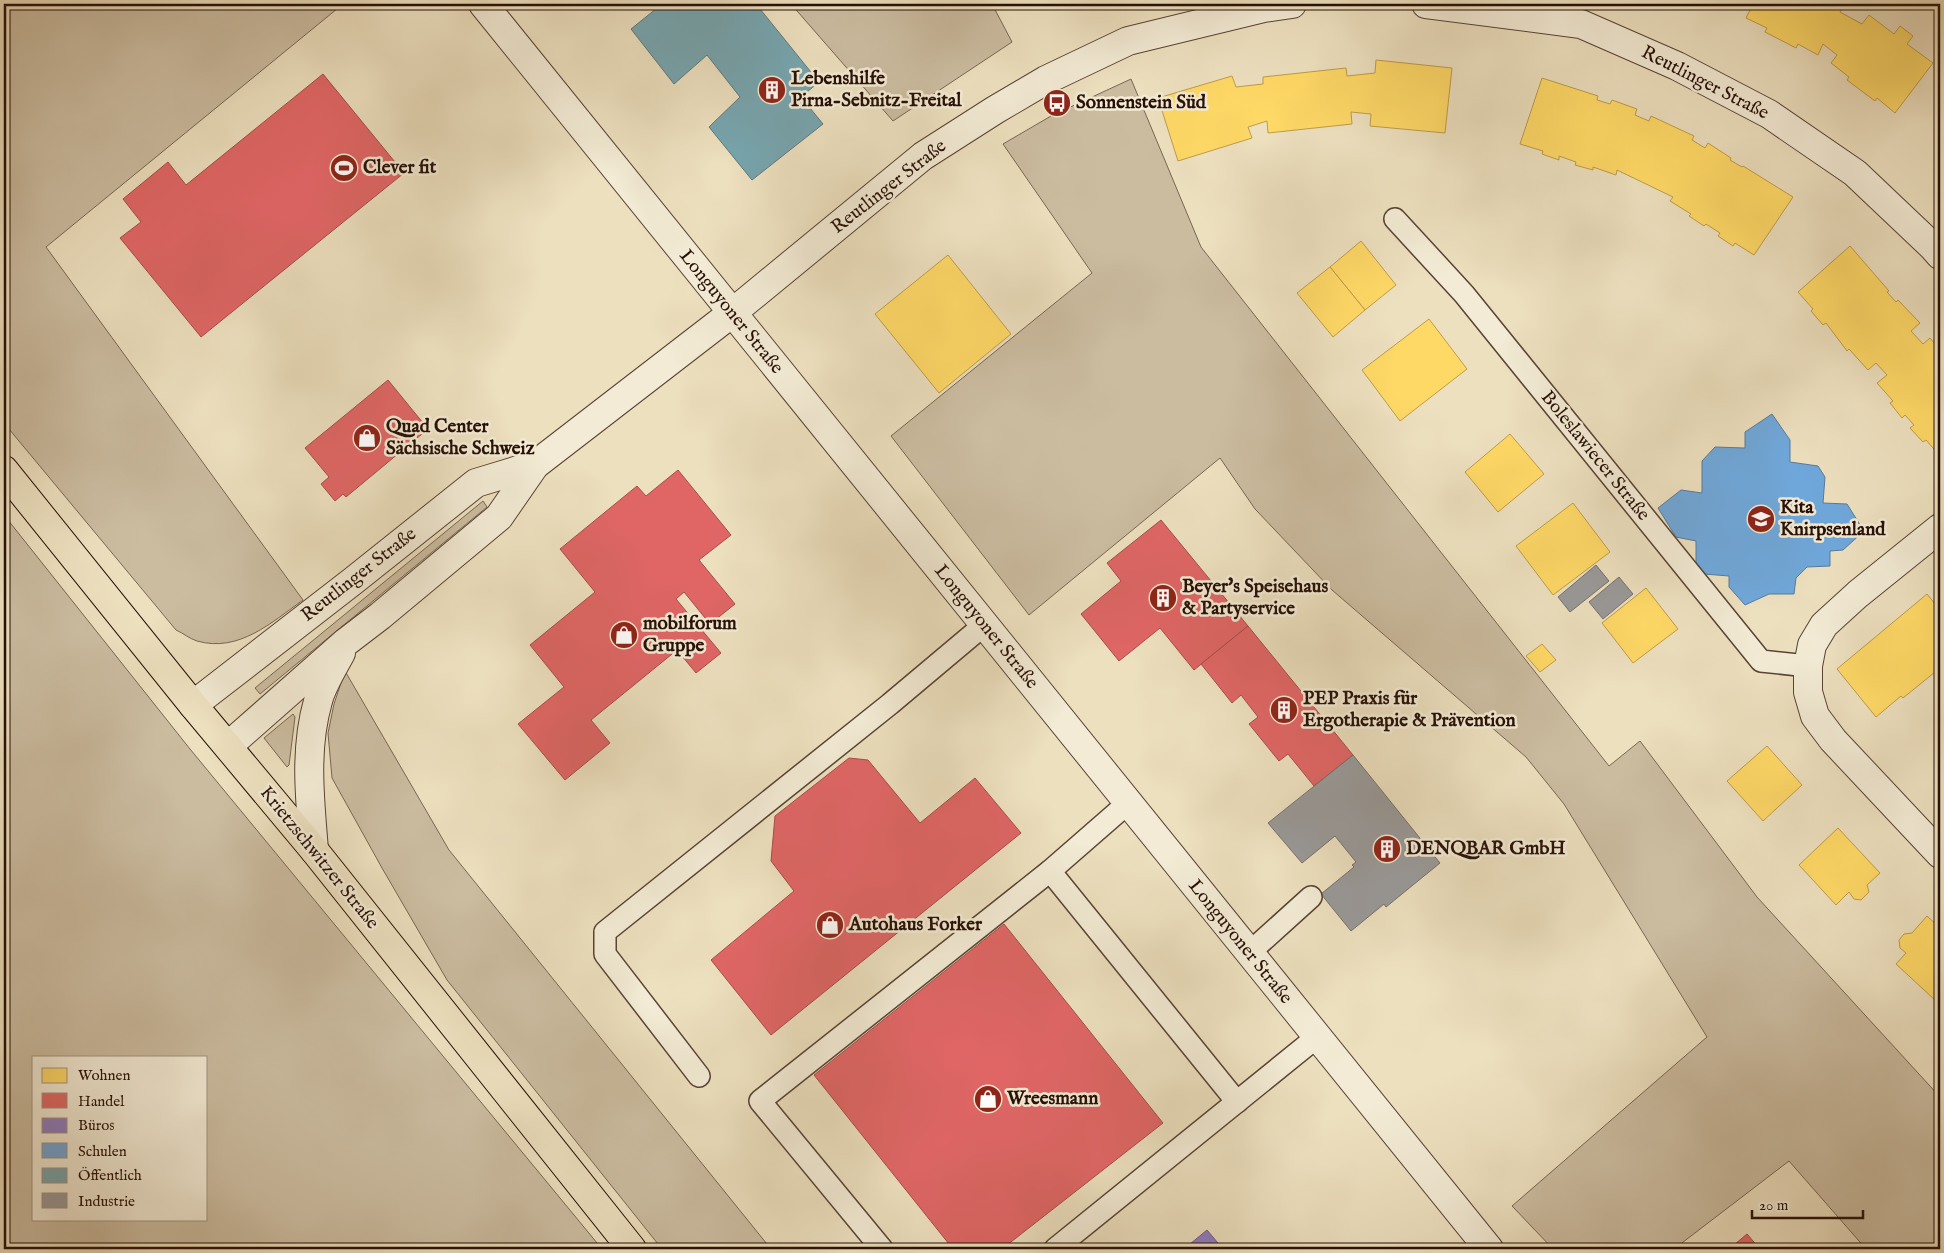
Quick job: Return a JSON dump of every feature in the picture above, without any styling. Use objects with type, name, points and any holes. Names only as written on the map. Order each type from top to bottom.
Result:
[{"type":"main road","name":"Krietzschwitzer Straße","points":[[4,470],[314,850],[632,1249]]},
{"type":"street","name":"Longuyoner Straße","points":[[483,4],[1489,1249]]},
{"type":"street","name":"Reutlinger Straße","points":[[228,746],[346,642],[499,517],[535,465],[732,313],[923,156],[1046,80],[1128,41],[1264,8],[1292,4]]},
{"type":"street","name":"Reutlinger Straße","points":[[1426,4],[1581,24],[1677,66],[1769,114],[1855,173],[1940,255]]},
{"type":"street","name":"Reutlinger Straße","points":[[193,704],[353,581],[476,483],[535,465]]},
{"type":"street","points":[[1940,528],[1858,594],[1824,625],[1812,645],[1808,666],[1808,692],[1815,716],[1833,740],[1940,854]]},
{"type":"street","name":"Reutlinger Straße","points":[[314,850],[309,771],[310,734],[318,700],[346,642]]},
{"type":"lane","name":"Boleslawiecer Straße","points":[[1394,218],[1464,294],[1761,661],[1808,666]]},
{"type":"lane","points":[[699,1076],[605,954],[606,932],[890,704],[984,625]]},
{"type":"lane","points":[[882,1249],[760,1100],[1050,871],[1128,803]]},
{"type":"lane","points":[[1050,871],[1237,1102]]},
{"type":"lane","points":[[1249,953],[1311,897]]},
{"type":"lane","points":[[1055,1249],[1317,1037]]},
{"type":"shaded area","points":[[4,4],[343,4],[46,247],[303,600],[267,626],[241,639],[227,643],[212,644],[194,640],[176,630],[4,423]]},
{"type":"shaded area","points":[[791,4],[992,4],[1012,42],[893,121]]},
{"type":"shaded area","points":[[1131,79],[1201,247],[1609,766],[1640,741],[1757,897],[1940,1097],[1940,1249],[1866,1249],[1789,1161],[1674,1249],[1553,1249],[1512,1206],[1707,1037],[1564,804],[1526,757],[1332,590],[1255,509],[1220,458],[1029,615],[891,436],[1092,273],[1003,144],[1051,116]]},
{"type":"shaded area","points":[[483,501],[487,507],[260,694],[255,688]]},
{"type":"shaded area","points":[[4,515],[190,749],[602,1249],[4,1249]]},
{"type":"shaded area","points":[[345,671],[449,850],[771,1249],[662,1249],[447,980],[332,778],[328,733],[334,704]]},
{"type":"shaded area","points":[[293,714],[295,717],[289,765],[287,767],[264,738]]},
{"type":"building: Wohnen","points":[[1753,4],[1844,4],[1840,12],[1862,24],[1869,15],[1894,34],[1900,26],[1913,36],[1907,44],[1933,63],[1895,113],[1877,98],[1875,101],[1847,80],[1849,77],[1831,63],[1837,55],[1823,44],[1818,55],[1798,44],[1796,48],[1765,32],[1767,28],[1746,18]]},
{"type":"building: Wohnen","points":[[1376,60],[1452,68],[1445,133],[1370,126],[1371,114],[1351,112],[1352,124],[1268,133],[1267,121],[1248,127],[1252,138],[1178,161],[1158,98],[1232,76],[1236,87],[1263,84],[1263,77],[1346,68],[1347,76],[1375,73]]},
{"type":"building: Wohnen","points":[[1542,78],[1598,96],[1597,100],[1610,104],[1612,100],[1637,109],[1635,115],[1649,121],[1651,116],[1694,136],[1692,140],[1705,148],[1708,143],[1731,158],[1730,160],[1793,197],[1754,255],[1735,243],[1733,246],[1718,236],[1720,233],[1706,224],[1704,226],[1689,216],[1691,214],[1670,201],[1673,197],[1617,170],[1616,175],[1593,167],[1593,170],[1575,165],[1576,162],[1559,156],[1559,160],[1542,154],[1543,151],[1520,144]]},
{"type":"building: Wohnen","points":[[1361,241],[1396,285],[1365,310],[1330,267]]},
{"type":"building: Wohnen","points":[[1850,246],[1889,291],[1887,292],[1896,302],[1898,300],[1920,323],[1911,331],[1923,344],[1930,338],[1940,350],[1940,456],[1926,440],[1923,442],[1910,428],[1914,425],[1905,415],[1902,418],[1890,403],[1893,401],[1877,383],[1887,375],[1876,363],[1868,370],[1849,349],[1847,351],[1826,323],[1823,325],[1811,311],[1813,309],[1798,292]]},
{"type":"building: Wohnen","points":[[948,255],[1011,334],[939,393],[875,314]]},
{"type":"building: Wohnen","points":[[1330,267],[1365,310],[1333,337],[1297,293]]},
{"type":"building: Wohnen","points":[[1429,319],[1467,369],[1400,421],[1362,370]]},
{"type":"building: Wohnen","points":[[1510,434],[1544,474],[1498,512],[1465,472]]},
{"type":"building: Wohnen","points":[[1573,503],[1610,552],[1553,595],[1516,546]]},
{"type":"building: Wohnen","points":[[1646,588],[1678,629],[1633,663],[1602,623]]},
{"type":"building: Wohnen","points":[[1927,594],[1940,610],[1940,668],[1876,717],[1837,669]]},
{"type":"building: Wohnen","points":[[1542,644],[1556,660],[1540,672],[1526,656]]},
{"type":"building: Wohnen","points":[[1767,746],[1802,785],[1763,821],[1727,781]]},
{"type":"building: Wohnen","points":[[1838,828],[1880,873],[1867,885],[1869,892],[1861,900],[1854,899],[1849,892],[1836,905],[1799,865]]},
{"type":"building: Wohnen","points":[[1927,916],[1940,928],[1940,996],[1936,1001],[1896,964],[1906,953],[1900,948],[1899,940],[1904,934],[1912,933]]},
{"type":"building: Handel","points":[[323,74],[404,173],[201,337],[120,238],[141,222],[123,199],[168,162],[186,185]]},
{"type":"building: Handel","name":"Quad Center Sächsische Schweiz","points":[[388,380],[428,429],[346,497],[343,494],[335,501],[321,484],[329,477],[305,448]]},
{"type":"building: Handel","name":"mobilforum Gruppe","points":[[678,470],[731,535],[699,560],[735,604],[710,624],[684,592],[676,599],[721,653],[696,673],[677,650],[591,720],[610,743],[565,780],[518,724],[564,687],[530,645],[595,592],[560,549],[637,486],[646,496]]},
{"type":"building: Handel","name":"Beyer's Speisehaus & Partyservice","points":[[1161,520],[1248,626],[1194,670],[1160,628],[1119,661],[1081,614],[1121,581],[1107,563]]},
{"type":"building: Handel","name":"PEP Praxis für Ergotherapie & Prävention","points":[[1248,626],[1353,755],[1314,786],[1288,754],[1279,761],[1249,724],[1258,717],[1241,695],[1232,703],[1201,664]]},
{"type":"building: Handel","name":"Autohaus Forker","points":[[849,758],[868,760],[920,823],[975,778],[1021,833],[771,1035],[711,960],[794,891],[771,861],[775,816]]},
{"type":"building: Handel","name":"Wreesmann","points":[[1004,924],[1163,1123],[1002,1249],[953,1249],[814,1075]]},
{"type":"building: Handel","points":[[1747,1234],[1760,1249],[1729,1249]]},
{"type":"building: Büros","points":[[1207,1230],[1223,1249],[1184,1249]]},
{"type":"building: Schulen","name":"Kita Knirpsenland","points":[[1772,414],[1790,440],[1790,462],[1818,466],[1825,477],[1823,503],[1847,504],[1864,531],[1843,550],[1830,551],[1830,566],[1807,567],[1796,578],[1794,594],[1769,594],[1745,605],[1729,587],[1729,576],[1704,574],[1696,563],[1696,541],[1676,537],[1658,508],[1681,490],[1702,493],[1702,461],[1715,447],[1745,448],[1745,432]]},
{"type":"building: Öffentlich","name":"Lebenshilfe Pirna-Sebnitz-Freital","points":[[662,4],[722,4],[726,9],[733,4],[756,4],[819,82],[801,97],[823,124],[752,180],[709,127],[740,97],[707,55],[674,84],[631,29]]},
{"type":"building: Industrie","points":[[1596,565],[1609,581],[1570,612],[1558,597]]},
{"type":"building: Industrie","points":[[1619,577],[1633,594],[1603,619],[1589,602]]},
{"type":"building: Industrie","name":"DENQBAR GmbH","points":[[1353,755],[1440,863],[1386,907],[1384,904],[1351,931],[1321,894],[1354,867],[1352,865],[1356,862],[1335,836],[1302,863],[1268,823]]},
{"type":"place","name":"Lebenshilfe Pirna-Sebnitz-Freital","points":[[772,90]]},
{"type":"place","name":"Sonnenstein Süd","points":[[1057,103]]},
{"type":"place","name":"Clever fit","points":[[344,168]]},
{"type":"place","name":"Quad Center Sächsische Schweiz","points":[[367,438]]},
{"type":"place","name":"Kita Knirpsenland","points":[[1761,519]]},
{"type":"place","name":"Beyer's Speisehaus & Partyservice","points":[[1163,598]]},
{"type":"place","name":"mobilforum Gruppe","points":[[624,635]]},
{"type":"place","name":"PEP Praxis für Ergotherapie & Prävention","points":[[1284,710]]},
{"type":"place","name":"DENQBAR GmbH","points":[[1387,849]]},
{"type":"place","name":"Autohaus Forker","points":[[830,925]]},
{"type":"place","name":"Wreesmann","points":[[988,1099]]}]
